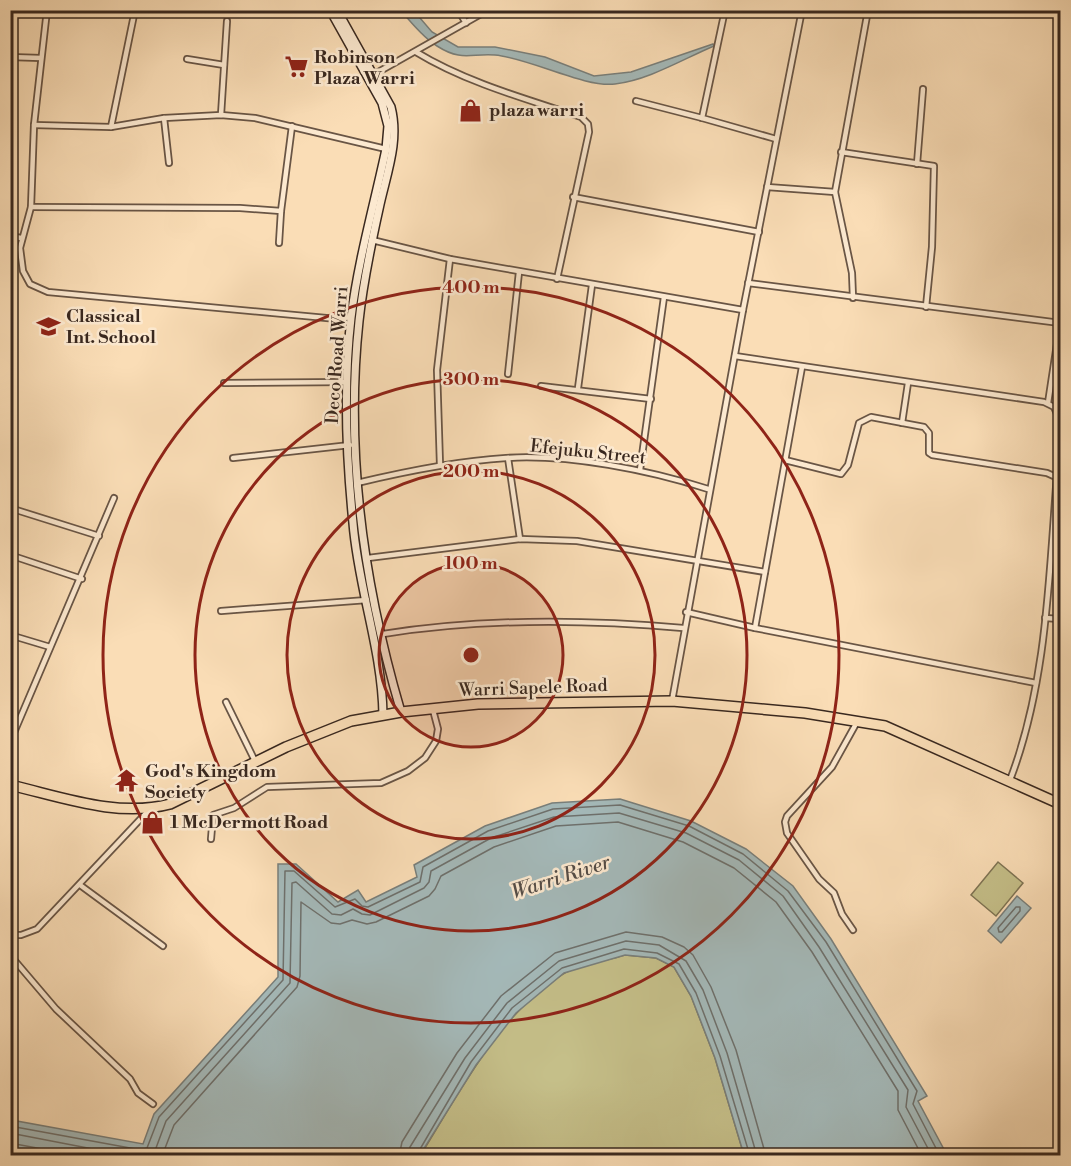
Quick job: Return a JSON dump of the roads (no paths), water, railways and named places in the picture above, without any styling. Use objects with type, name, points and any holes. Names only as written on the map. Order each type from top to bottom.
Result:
[{"type":"highway","name":"Warri Sapele Road","points":[[10,785],[84,803],[148,810],[170,804],[318,732],[351,722],[401,712],[489,704],[672,701],[858,720],[885,726],[1060,804]]},
{"type":"main road","name":"Deco Road Warri","points":[[330,10],[382,103],[388,126],[386,149],[351,317],[347,382],[353,525],[382,679],[383,716]]},
{"type":"main road","name":"Deco Road Warri","points":[[338,10],[391,107],[395,122],[392,156],[372,240],[356,350],[350,445],[368,558],[401,712]]},
{"type":"street","points":[[46,10],[34,125],[31,207],[21,238],[21,255],[26,279],[30,284],[48,292],[337,319],[351,317]]},
{"type":"street","points":[[111,127],[135,10]]},
{"type":"street","points":[[458,10],[465,23]]},
{"type":"street","points":[[373,75],[488,10]]},
{"type":"street","points":[[702,118],[725,10]]},
{"type":"street","points":[[672,701],[708,489],[802,10]]},
{"type":"street","points":[[853,298],[852,273],[835,192],[841,152],[860,70],[868,10]]},
{"type":"street","points":[[221,115],[227,21]]},
{"type":"street","points":[[416,52],[464,74],[585,119],[589,132],[573,197],[557,279]]},
{"type":"street","points":[[10,57],[41,58]]},
{"type":"street","points":[[187,59],[224,65]]},
{"type":"street","points":[[917,164],[923,89]]},
{"type":"street","points":[[636,101],[776,139]]},
{"type":"street","points":[[34,125],[111,127],[164,118],[221,115],[255,118],[386,149]]},
{"type":"street","points":[[164,118],[169,163]]},
{"type":"street","points":[[279,243],[280,211],[292,126]]},
{"type":"street","points":[[841,152],[917,164],[931,164],[935,171],[932,247],[926,307]]},
{"type":"street","points":[[767,187],[835,192]]},
{"type":"street","points":[[573,197],[759,232]]},
{"type":"street","points":[[31,207],[240,208],[280,211]]},
{"type":"street","points":[[10,236],[21,238]]},
{"type":"street","points":[[372,240],[450,259],[743,310]]},
{"type":"street","points":[[440,465],[437,370],[450,259]]},
{"type":"street","points":[[508,374],[519,272]]},
{"type":"street","points":[[748,283],[1060,323],[1048,403]]},
{"type":"street","points":[[578,388],[592,285]]},
{"type":"street","points":[[640,470],[664,297]]},
{"type":"street","points":[[735,356],[908,383],[1010,395],[1048,403],[1054,407],[1060,420]]},
{"type":"street","points":[[756,628],[802,367]]},
{"type":"street","points":[[224,383],[347,382]]},
{"type":"street","points":[[902,423],[908,383]]},
{"type":"street","points":[[541,386],[578,388],[651,399]]},
{"type":"street","points":[[785,460],[841,474],[848,465],[859,423],[871,417],[924,427],[931,438],[929,453],[932,456],[1047,473],[1059,478]]},
{"type":"street","points":[[1010,780],[1027,732],[1036,683],[1059,478],[1060,439]]},
{"type":"street","points":[[233,458],[350,445]]},
{"type":"street","points":[[508,458],[520,539]]},
{"type":"street","name":"Efejuku Street","points":[[357,483],[440,465],[508,458],[558,460],[658,472],[708,489]]},
{"type":"street","points":[[10,742],[50,646],[82,579],[114,498]]},
{"type":"street","points":[[10,508],[99,536]]},
{"type":"street","points":[[368,558],[520,539],[576,541],[765,572]]},
{"type":"street","points":[[10,555],[82,579]]},
{"type":"street","points":[[220,611],[368,600]]},
{"type":"street","points":[[686,612],[1036,683]]},
{"type":"street","points":[[1045,618],[1060,619]]},
{"type":"street","points":[[383,634],[484,622],[609,622],[683,628]]},
{"type":"street","points":[[10,635],[50,646]]},
{"type":"street","points":[[226,702],[255,761]]},
{"type":"street","points":[[211,839],[213,815],[249,801],[267,787],[381,783],[408,771],[424,758],[436,741],[438,729],[433,710]]},
{"type":"street","points":[[854,930],[842,914],[834,892],[819,879],[787,833],[785,822],[794,808],[832,767],[858,720]]},
{"type":"street","points":[[10,935],[21,935],[37,929],[148,810]]},
{"type":"street","points":[[80,885],[163,946]]},
{"type":"street","points":[[10,955],[56,1010],[130,1079],[138,1093],[153,1104]]},
{"type":"water","points":[[401,11],[414,11],[432,32],[458,47],[495,47],[545,57],[594,76],[631,72],[713,44],[714,46],[640,78],[628,82],[603,84],[588,82],[509,57],[453,54],[427,39]]},
{"type":"water","name":"Warri River","points":[[620,799],[691,821],[746,849],[793,886],[831,939],[927,1096],[918,1101],[947,1155],[744,1155],[715,1058],[691,996],[674,967],[656,958],[625,955],[564,973],[516,1013],[476,1065],[420,1155],[11,1155],[11,1120],[143,1144],[154,1114],[278,977],[278,864],[296,864],[338,902],[358,890],[366,902],[417,877],[414,865],[485,826],[552,803]]},
{"type":"water","points":[[1017,896],[1031,908],[1001,943],[988,931]]},
{"type":"waterway","points":[[731,12],[737,10]]},
{"type":"place","name":"Robinson Plaza Warri","points":[[296,67]]},
{"type":"place","name":"plaza warri","points":[[471,110]]},
{"type":"place","name":"Classical Int. School","points":[[48,326]]},
{"type":"place","name":"God's Kingdom Society","points":[[127,781]]},
{"type":"place","name":"1 McDermott Road","points":[[152,822]]}]
